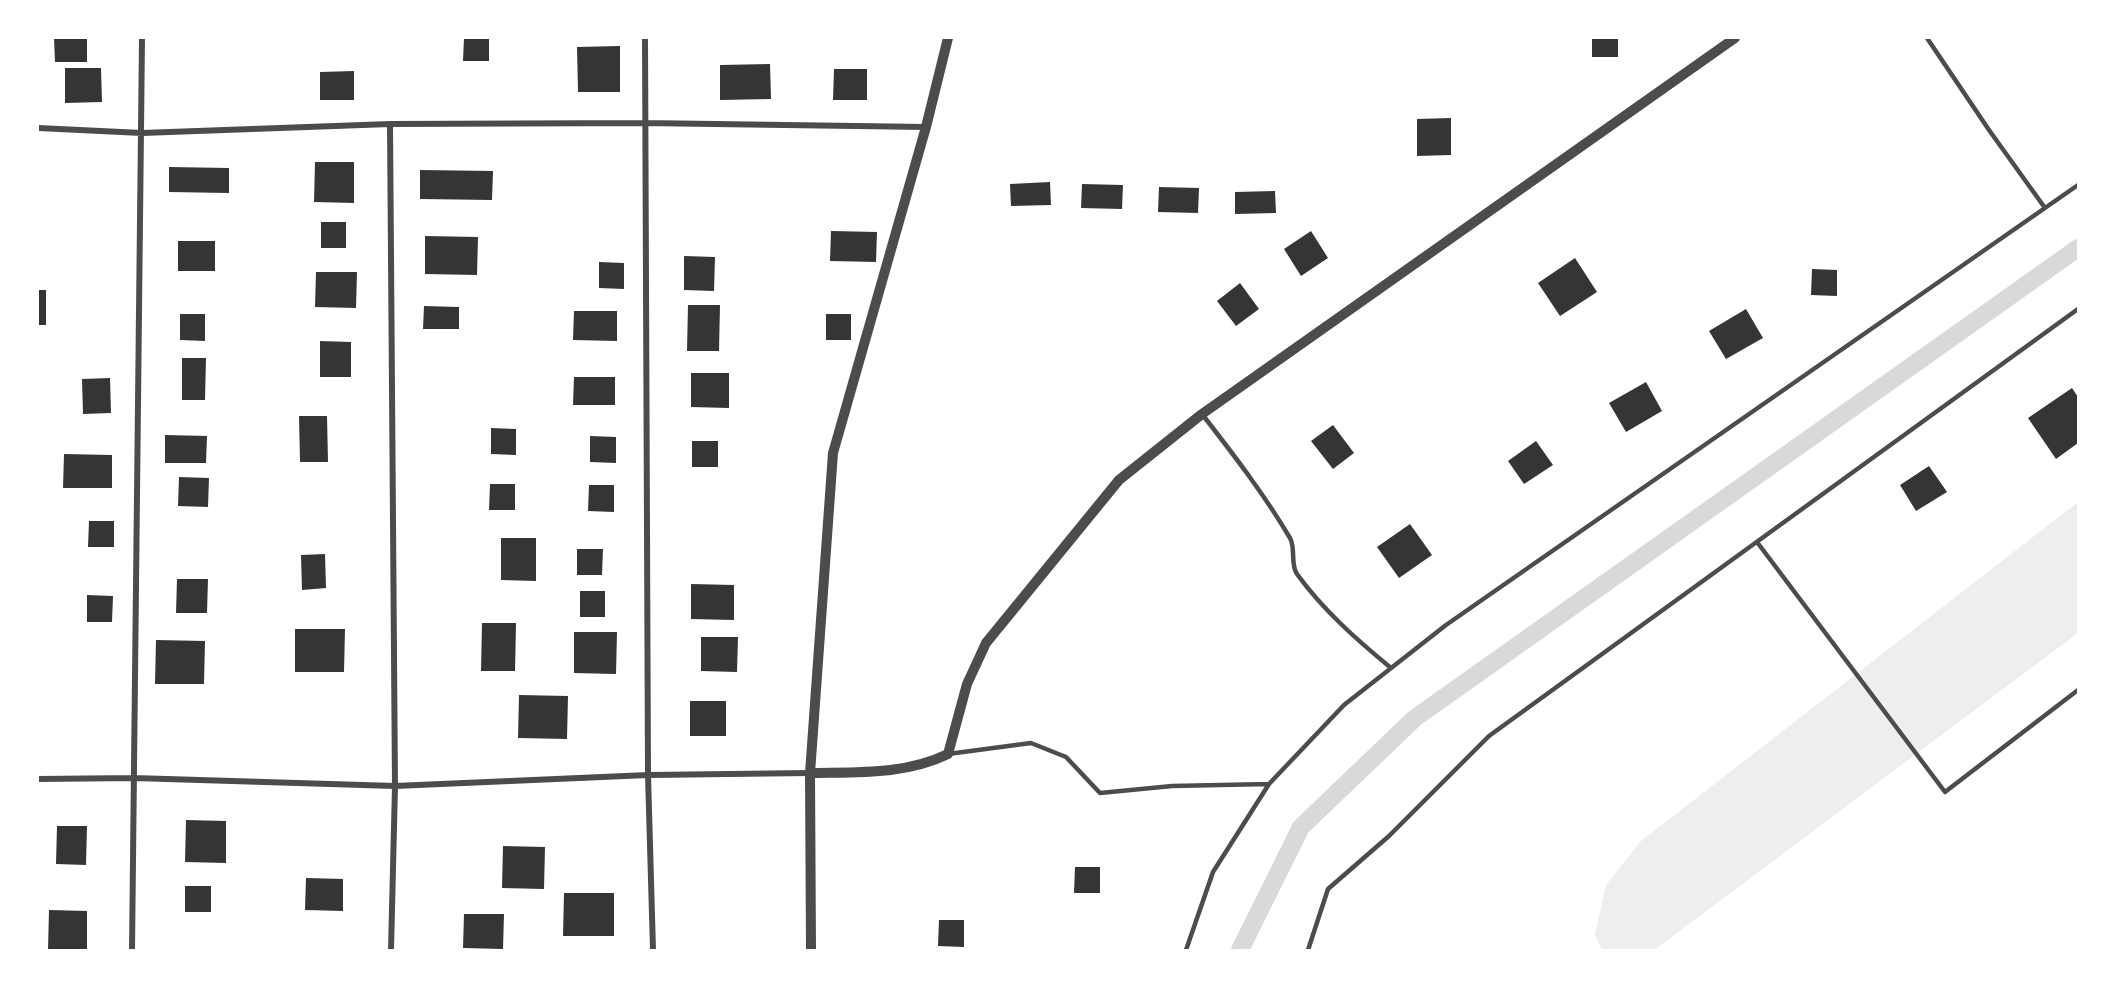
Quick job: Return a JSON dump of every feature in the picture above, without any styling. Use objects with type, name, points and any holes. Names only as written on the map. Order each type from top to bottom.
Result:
[{"type":"street","points":[[132,951],[142,38]]},
{"type":"street","points":[[645,38],[648,775],[653,951]]},
{"type":"street","points":[[811,951],[810,773],[833,453],[926,127],[948,38]]},
{"type":"street","points":[[38,779],[134,778],[395,786],[648,775],[895,771],[926,765],[948,754],[967,684],[986,643],[1119,480],[1202,414],[1735,38]]},
{"type":"street","points":[[38,128],[142,133],[390,124],[644,123],[926,127]]},
{"type":"street","points":[[390,124],[395,786],[392,951]]},
{"type":"lane","points":[[1927,38],[2045,208]]},
{"type":"lane","points":[[1186,951],[1213,872],[1269,784],[1344,705],[1455,619],[2079,185]]},
{"type":"lane","points":[[1308,951],[1328,890],[1389,836],[1489,736],[2079,309]]},
{"type":"lane","points":[[1202,414],[1261,493],[1292,542],[1294,570],[1306,587],[1352,636],[1391,668]]},
{"type":"lane","points":[[1757,542],[1945,792],[2079,690]]},
{"type":"lane","points":[[948,754],[1031,743],[1066,757],[1100,793],[1172,786],[1269,784]]},
{"type":"shaded area","points":[[2078,502],[2078,633],[1654,950],[1602,950],[1595,935],[1606,885],[1641,841]]},
{"type":"building","points":[[54,38],[87,38],[87,62],[55,62]]},
{"type":"building","points":[[464,38],[489,38],[489,61],[463,61]]},
{"type":"building","points":[[1592,38],[1618,38],[1618,57],[1592,57]]},
{"type":"building","points":[[620,46],[620,92],[578,92],[577,47]]},
{"type":"building","points":[[770,64],[771,99],[720,100],[720,65]]},
{"type":"building","points":[[65,68],[101,68],[102,102],[65,103]]},
{"type":"building","points":[[834,69],[867,69],[867,100],[833,100]]},
{"type":"building","points":[[354,71],[354,100],[320,100],[320,72]]},
{"type":"building","points":[[1451,118],[1451,155],[1417,156],[1417,119]]},
{"type":"building","points":[[315,162],[354,162],[354,203],[314,202]]},
{"type":"building","points":[[169,167],[229,168],[229,193],[169,192]]},
{"type":"building","points":[[420,170],[493,171],[492,200],[420,199]]},
{"type":"building","points":[[1050,182],[1051,205],[1011,206],[1010,184]]},
{"type":"building","points":[[1082,184],[1123,185],[1122,209],[1081,208]]},
{"type":"building","points":[[1159,187],[1199,188],[1198,213],[1158,212]]},
{"type":"building","points":[[1275,191],[1276,213],[1235,214],[1235,192]]},
{"type":"building","points":[[321,222],[346,222],[346,248],[321,248]]},
{"type":"building","points":[[831,231],[877,232],[876,262],[830,261]]},
{"type":"building","points":[[1311,231],[1328,258],[1301,276],[1284,249]]},
{"type":"building","points":[[425,236],[478,237],[477,275],[425,274]]},
{"type":"building","points":[[178,241],[215,241],[215,271],[178,271]]},
{"type":"building","points":[[684,256],[715,257],[714,291],[684,290]]},
{"type":"building","points":[[1575,258],[1597,292],[1560,316],[1538,283]]},
{"type":"building","points":[[599,262],[624,263],[624,289],[599,288]]},
{"type":"building","points":[[1812,269],[1837,270],[1837,296],[1811,295]]},
{"type":"building","points":[[316,272],[357,272],[356,308],[315,307]]},
{"type":"building","points":[[1240,283],[1259,309],[1236,326],[1217,301]]},
{"type":"building","points":[[38,290],[46,290],[46,325],[38,325]]},
{"type":"building","points":[[688,305],[720,305],[719,351],[687,351]]},
{"type":"building","points":[[424,306],[459,307],[459,329],[423,329]]},
{"type":"building","points":[[1746,309],[1763,338],[1726,359],[1709,331]]},
{"type":"building","points":[[574,311],[617,311],[617,341],[573,340]]},
{"type":"building","points":[[180,314],[205,314],[205,341],[180,340]]},
{"type":"building","points":[[826,314],[851,314],[851,340],[826,340]]},
{"type":"building","points":[[320,341],[351,342],[351,377],[320,377]]},
{"type":"building","points":[[182,358],[206,358],[205,400],[182,400]]},
{"type":"building","points":[[691,373],[729,373],[729,408],[691,407]]},
{"type":"building","points":[[574,377],[615,377],[615,405],[573,405]]},
{"type":"building","points":[[110,378],[111,413],[83,414],[82,379]]},
{"type":"building","points":[[1646,382],[1662,411],[1626,432],[1609,403]]},
{"type":"building","points":[[2072,388],[2078,397],[2078,443],[2056,459],[2028,418]]},
{"type":"building","points":[[299,416],[327,416],[328,462],[300,462]]},
{"type":"building","points":[[1333,425],[1354,453],[1333,469],[1311,441]]},
{"type":"building","points":[[491,428],[516,429],[516,455],[491,454]]},
{"type":"building","points":[[165,435],[207,436],[206,463],[165,463]]},
{"type":"building","points":[[590,436],[616,437],[616,463],[590,462]]},
{"type":"building","points":[[692,441],[718,441],[718,467],[692,467]]},
{"type":"building","points":[[1536,441],[1553,465],[1524,484],[1508,461]]},
{"type":"building","points":[[64,454],[112,455],[112,488],[63,488]]},
{"type":"building","points":[[1929,466],[1947,492],[1916,511],[1900,485]]},
{"type":"building","points":[[179,477],[209,478],[208,507],[178,506]]},
{"type":"building","points":[[490,484],[515,484],[515,510],[489,510]]},
{"type":"building","points":[[589,485],[614,485],[614,512],[588,511]]},
{"type":"building","points":[[89,521],[114,521],[114,547],[88,547]]},
{"type":"building","points":[[1410,524],[1432,555],[1399,578],[1377,547]]},
{"type":"building","points":[[501,538],[536,538],[536,581],[501,580]]},
{"type":"building","points":[[577,549],[603,549],[602,575],[577,575]]},
{"type":"building","points":[[325,554],[326,588],[302,590],[301,555]]},
{"type":"building","points":[[177,579],[208,579],[207,613],[176,613]]},
{"type":"building","points":[[691,584],[734,585],[734,620],[691,619]]},
{"type":"building","points":[[580,591],[605,591],[605,617],[580,617]]},
{"type":"building","points":[[87,595],[113,596],[112,622],[87,622]]},
{"type":"building","points":[[482,623],[516,623],[515,671],[481,671]]},
{"type":"building","points":[[295,629],[345,629],[344,672],[295,672]]},
{"type":"building","points":[[574,632],[617,632],[616,674],[574,673]]},
{"type":"building","points":[[701,637],[738,637],[737,672],[701,671]]},
{"type":"building","points":[[156,640],[205,641],[204,684],[155,684]]},
{"type":"building","points":[[519,695],[568,696],[567,739],[518,738]]},
{"type":"building","points":[[690,701],[726,701],[726,736],[690,736]]},
{"type":"building","points":[[186,820],[226,821],[226,863],[185,862]]},
{"type":"building","points":[[57,826],[87,826],[86,865],[56,864]]},
{"type":"building","points":[[503,846],[545,847],[544,889],[502,888]]},
{"type":"building","points":[[1075,867],[1100,867],[1100,893],[1074,893]]},
{"type":"building","points":[[306,878],[343,879],[343,911],[305,910]]},
{"type":"building","points":[[185,886],[211,886],[211,912],[185,912]]},
{"type":"building","points":[[564,893],[614,893],[614,936],[563,936]]},
{"type":"building","points":[[49,910],[87,911],[87,950],[48,950]]},
{"type":"building","points":[[464,914],[504,914],[503,949],[463,948]]},
{"type":"building","points":[[939,920],[964,920],[964,947],[938,946]]},
{"type":"waterway","points":[[1240,950],[1301,827],[1415,718],[2078,248]]}]
